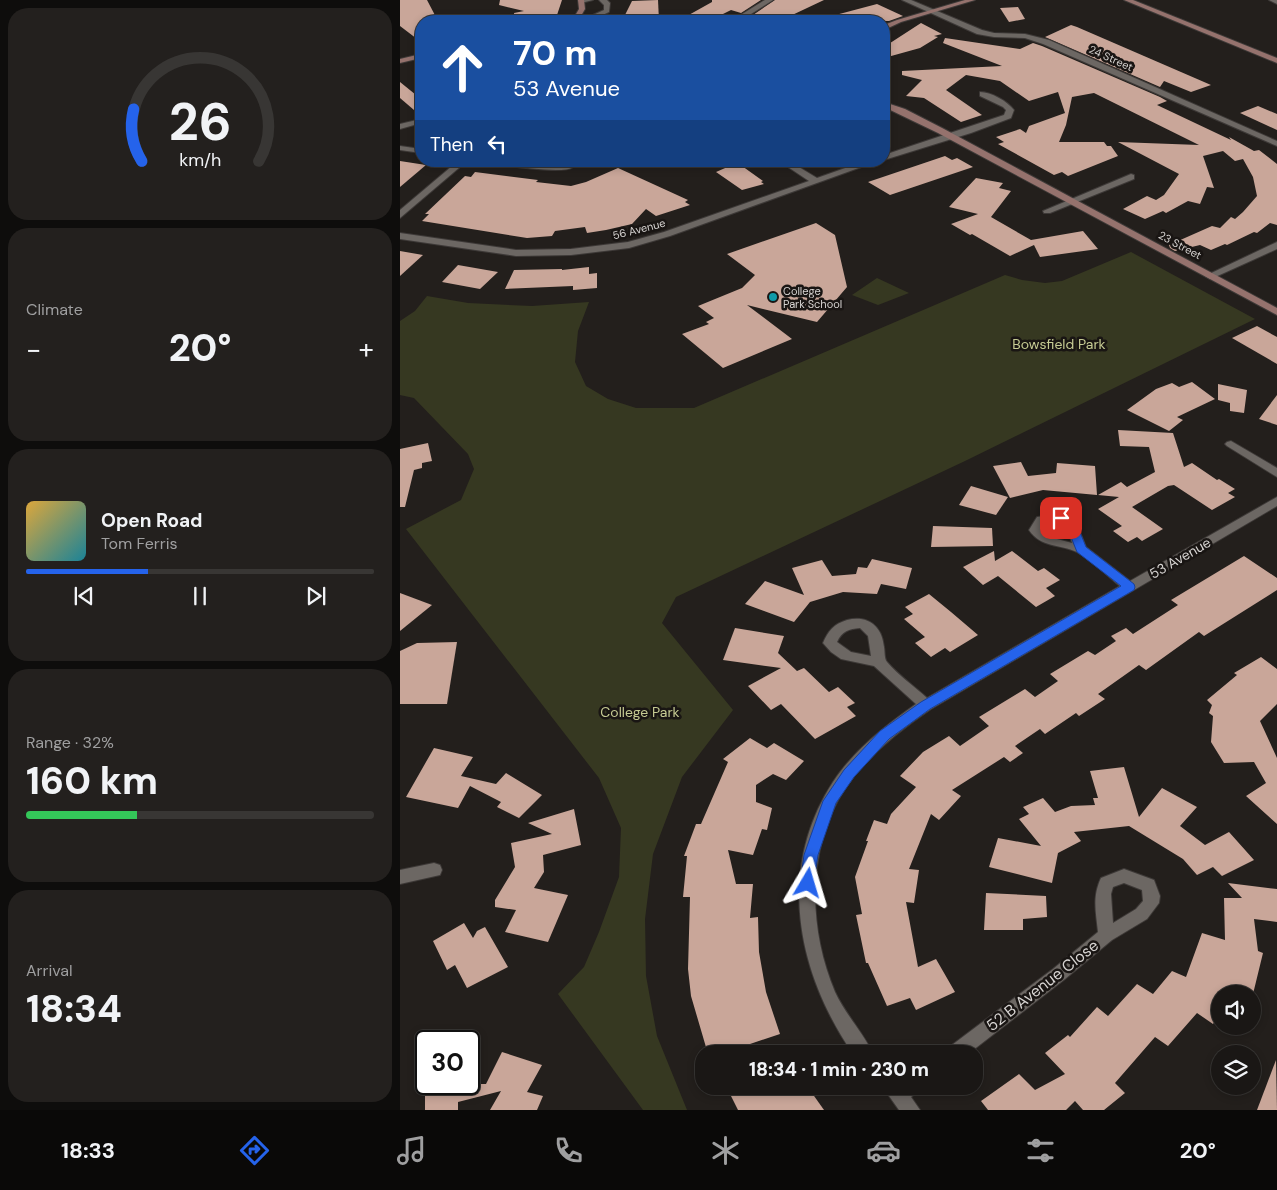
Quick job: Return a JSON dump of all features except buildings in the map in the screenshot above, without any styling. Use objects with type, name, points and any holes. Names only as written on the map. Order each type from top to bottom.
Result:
[{"type":"street","points":[[579,15],[582,10],[581,0],[590,0]]},
{"type":"street","points":[[598,15],[607,11],[608,4],[602,0]]},
{"type":"street","points":[[745,15],[770,0]]},
{"type":"street","name":"24 Street","points":[[905,0],[967,28],[987,34],[1024,36],[1046,42],[1277,144]]},
{"type":"street","points":[[890,26],[972,0]]},
{"type":"street","points":[[1120,0],[1154,15],[1218,38]]},
{"type":"street","points":[[1127,0],[1277,61]]},
{"type":"street","points":[[1272,0],[1277,2]]},
{"type":"street","points":[[400,61],[415,57]]},
{"type":"street","points":[[890,156],[996,122],[1008,116],[1010,110],[1006,105],[983,94]]},
{"type":"street","name":"23 Street","points":[[890,106],[951,136],[1277,312]]},
{"type":"street","points":[[400,127],[415,123]]},
{"type":"street","points":[[400,148],[415,150]]},
{"type":"street","points":[[400,215],[456,167]]},
{"type":"street","points":[[542,167],[569,167]]},
{"type":"street","points":[[792,167],[815,182]]},
{"type":"street","name":"56 Avenue","points":[[400,236],[516,253],[571,252],[608,248],[646,241],[857,167]]},
{"type":"street","points":[[1047,210],[1131,177]]},
{"type":"street","points":[[1210,276],[1277,245]]},
{"type":"street","points":[[1231,444],[1277,473]]},
{"type":"street","name":"53 Avenue","points":[[858,1045],[849,1033],[824,986],[811,939],[808,915],[808,883],[811,855],[830,801],[866,753],[884,735],[926,706],[1277,501]]},
{"type":"street","points":[[1082,549],[1130,587]]},
{"type":"street","points":[[878,662],[926,706]]},
{"type":"street","points":[[400,878],[434,870]]},
{"type":"street","name":"52 B Avenue Close","points":[[966,1045],[1060,974],[1106,935]]},
{"type":"street","points":[[904,1095],[911,1110]]},
{"type":"green space","points":[[1131,252],[1255,319],[965,461],[676,597],[662,623],[733,710],[682,777],[653,854],[645,919],[646,976],[657,1036],[687,1110],[643,1110],[558,994],[584,967],[599,932],[619,877],[621,828],[599,778],[406,529],[461,500],[474,469],[468,454],[414,398],[400,395],[400,321],[415,311],[427,296],[468,303],[532,306],[589,302],[578,331],[575,362],[586,386],[608,399],[636,408],[694,408],[1005,275],[1022,280],[1045,283],[1062,281]]},
{"type":"green space","points":[[877,278],[909,293],[878,305],[852,295]]},
{"type":"place","name":"College Park School","points":[[773,297]]},
{"type":"route","points":[[808,883],[811,855],[830,801],[849,773],[884,735],[926,706],[1130,587],[1082,549],[1072,525],[1061,518]]},
{"type":"park label","name":"Bowsfield Park","points":[[1059,344]]},
{"type":"park label","name":"College Park","points":[[640,712]]}]
